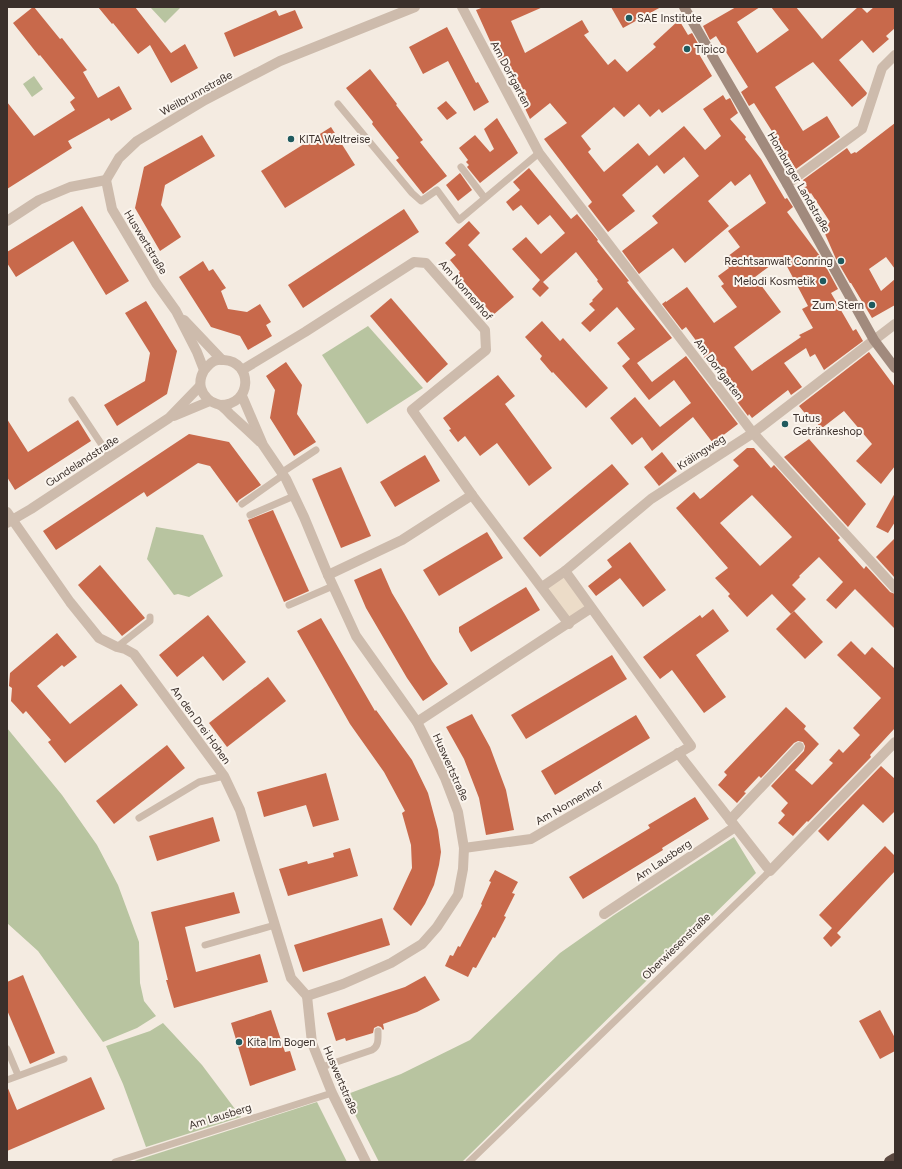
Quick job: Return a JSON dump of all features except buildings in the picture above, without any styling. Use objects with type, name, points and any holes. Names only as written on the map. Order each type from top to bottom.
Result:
[{"type":"highway","points":[[890,1162],[895,1159]]},
{"type":"street","name":"Weilbrunnstraße","points":[[106,180],[118,158],[137,141],[204,100],[280,62],[416,7]]},
{"type":"street","name":"Am Dorfgarten","points":[[462,7],[539,153],[753,433],[895,588]]},
{"type":"street","name":"Homburger Landstraße","points":[[684,7],[787,184],[874,340],[895,368]]},
{"type":"street","points":[[787,184],[862,129],[882,68],[895,55]]},
{"type":"street","points":[[7,221],[39,200],[70,187],[106,180]]},
{"type":"street","name":"Huswertstraße","points":[[106,180],[112,209],[156,283],[176,311],[222,360]]},
{"type":"street","name":"Am Nonnenhof","points":[[242,370],[305,332],[414,262],[426,263],[485,330],[486,350],[412,410],[472,495],[569,624]]},
{"type":"street","name":"Huswertstraße","points":[[176,311],[197,352],[204,370]]},
{"type":"street","name":"Krälingweg","points":[[542,587],[565,571],[651,499],[753,433],[895,324]]},
{"type":"street","points":[[222,360],[231,361],[238,365],[242,370],[246,382],[242,396],[233,403],[215,403],[202,392],[200,380],[204,370],[212,363],[222,360]]},
{"type":"street","name":"Gundelandstraße","points":[[9,518],[31,509],[169,418],[200,386]]},
{"type":"street","name":"Huswertstraße","points":[[242,396],[263,445],[282,474],[304,517],[328,575],[356,636],[417,722],[445,778],[458,812],[464,848],[463,869],[458,895],[437,927],[422,944],[391,964],[343,984],[307,996],[312,1043],[332,1093],[366,1162]]},
{"type":"street","name":"Huswertstraße","points":[[215,403],[263,445]]},
{"type":"street","name":"Gundelandstraße","points":[[169,418],[215,403]]},
{"type":"street","points":[[328,575],[402,540],[472,495]]},
{"type":"street","name":"An den Drei Hohen","points":[[9,518],[70,602],[99,638],[134,654],[224,776],[240,810],[291,978],[307,996]]},
{"type":"street","name":"Am Nonnenhof","points":[[464,848],[531,839],[691,746],[565,571]]},
{"type":"street","points":[[417,722],[569,624],[591,608]]},
{"type":"street","name":"Oberwiesenstraße","points":[[770,871],[895,742]]},
{"type":"street","points":[[732,823],[800,747]]},
{"type":"street","points":[[678,753],[770,871]]},
{"type":"street","name":"Am Lausberg","points":[[604,914],[732,823]]},
{"type":"lane","points":[[338,104],[412,194],[422,201],[436,190],[459,220],[484,197],[539,153]]},
{"type":"lane","points":[[461,167],[484,197]]},
{"type":"lane","points":[[72,400],[110,457]]},
{"type":"lane","points":[[242,504],[316,450]]},
{"type":"lane","points":[[250,515],[294,496]]},
{"type":"lane","points":[[289,605],[333,586]]},
{"type":"lane","points":[[117,647],[150,620],[150,617]]},
{"type":"lane","points":[[138,818],[199,782],[224,776]]},
{"type":"lane","name":"Oberwiesenstraße","points":[[469,1162],[770,871]]},
{"type":"lane","points":[[205,945],[276,925]]},
{"type":"lane","points":[[322,1068],[372,1050],[377,1044],[378,1031]]},
{"type":"lane","points":[[7,1049],[18,1075]]},
{"type":"lane","points":[[7,1080],[64,1059]]},
{"type":"lane","name":"Am Lausberg","points":[[115,1162],[332,1093]]},
{"type":"green space","points":[[150,7],[178,7],[180,8],[165,23]]},
{"type":"green space","points":[[34,76],[43,89],[32,97],[23,84]]},
{"type":"green space","points":[[368,326],[423,388],[367,424],[322,355]]},
{"type":"green space","points":[[156,527],[203,535],[223,576],[189,597],[178,594],[174,595],[147,559]]},
{"type":"green space","points":[[7,728],[62,795],[97,845],[118,885],[139,942],[140,983],[144,1001],[156,1016],[137,1028],[103,1042],[38,951],[7,923]]},
{"type":"green space","points":[[734,837],[756,873],[462,1162],[379,1162],[345,1095],[401,1074],[470,1040],[560,953],[614,915]]},
{"type":"green space","points":[[163,1023],[202,1065],[241,1117],[146,1147],[123,1084],[106,1046],[150,1031]]},
{"type":"green space","points":[[317,1102],[347,1162],[131,1162]]},
{"type":"shaded area","points":[[565,571],[591,608],[569,624],[542,587]]},
{"type":"place","name":"SAE Institute","points":[[629,18]]},
{"type":"place","name":"Tipico","points":[[687,49]]},
{"type":"place","name":"KITA Weltreise","points":[[291,139]]},
{"type":"place","name":"Rechtsanwalt Conring","points":[[841,261]]},
{"type":"place","name":"Melodi Kosmetik","points":[[823,281]]},
{"type":"place","name":"Zum Stern","points":[[872,305]]},
{"type":"place","name":"Tutus Getränkeshop","points":[[785,424]]},
{"type":"place","name":"Kita Im Bogen","points":[[239,1042]]}]
